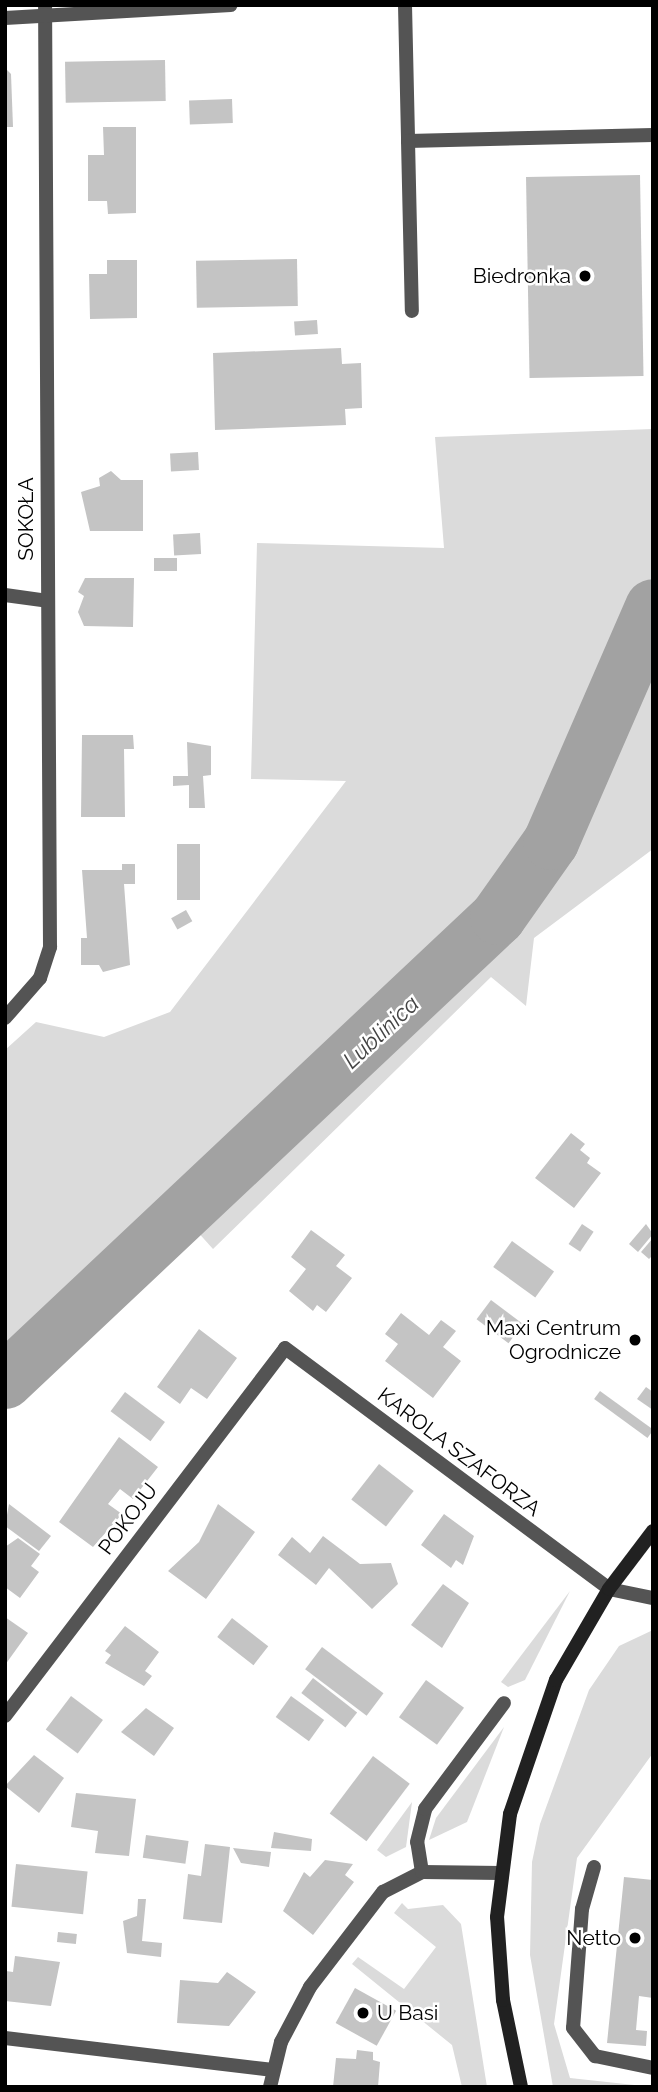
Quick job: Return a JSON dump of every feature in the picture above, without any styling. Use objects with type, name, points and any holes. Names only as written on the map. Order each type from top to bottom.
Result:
[{"type":"main road","points":[[521,2087],[503,2000],[500,1873],[510,1814],[543,1713],[609,1589],[653,1531]]},
{"type":"street","points":[[5,18],[44,10],[231,5]]},
{"type":"street","points":[[405,5],[412,311]]},
{"type":"street","name":"SOKOŁA","points":[[5,1018],[40,978],[50,947],[44,10]]},
{"type":"street","points":[[408,141],[653,135]]},
{"type":"street","points":[[5,595],[47,601]]},
{"type":"street","name":"KAROLA SZAFORZA","points":[[285,1348],[609,1589]]},
{"type":"street","name":"POKOJU","points":[[5,1716],[285,1348]]},
{"type":"street","points":[[609,1589],[653,1598]]},
{"type":"street","points":[[422,1872],[417,1842],[425,1809],[504,1703]]},
{"type":"street","points":[[594,1867],[582,1909],[573,2028],[595,2056],[653,2068]]},
{"type":"street","points":[[270,2087],[293,2016],[329,1959],[383,1892],[422,1872],[500,1873]]},
{"type":"street","points":[[5,2038],[274,2070]]},
{"type":"shaded area","points":[[653,429],[653,849],[534,938],[526,1006],[491,977],[213,1249],[186,1219],[5,1394],[5,1050],[36,1022],[104,1037],[170,1012],[346,781],[251,779],[257,543],[444,548],[435,437]]},
{"type":"shaded area","points":[[570,1591],[525,1680],[508,1687],[501,1682]]},
{"type":"shaded area","points":[[653,1630],[653,1753],[577,1858],[554,2024],[570,2078],[653,2087],[553,2087],[530,1955],[532,1862],[540,1824],[589,1690],[619,1646]]},
{"type":"shaded area","points":[[504,1727],[467,1822],[429,1840],[436,1818]]},
{"type":"shaded area","points":[[412,1802],[406,1847],[386,1857],[377,1850]]},
{"type":"shaded area","points":[[402,1903],[408,1909],[443,1905],[461,1924],[487,2087],[462,2087],[452,2045],[352,1964],[358,1957],[404,1989],[436,1947],[394,1913]]},
{"type":"building","points":[[165,60],[166,101],[66,103],[65,62]]},
{"type":"building","points":[[5,68],[11,74],[13,127],[5,127]]},
{"type":"building","points":[[232,99],[233,123],[190,124],[189,101]]},
{"type":"building","points":[[103,127],[136,127],[136,213],[108,214],[107,201],[88,201],[88,155],[104,155]]},
{"type":"building","name":"Biedronka","points":[[640,175],[644,376],[530,378],[526,177]]},
{"type":"building","points":[[297,259],[298,306],[197,308],[196,261]]},
{"type":"building","points":[[107,260],[137,260],[137,318],[90,319],[89,274],[107,274]]},
{"type":"building","points":[[317,320],[318,334],[295,336],[294,322]]},
{"type":"building","points":[[341,348],[342,364],[361,363],[362,408],[345,409],[346,425],[215,430],[213,353]]},
{"type":"building","points":[[198,452],[199,470],[171,471],[170,453]]},
{"type":"building","points":[[111,471],[121,480],[143,480],[143,531],[90,531],[81,492],[100,486],[99,478]]},
{"type":"building","points":[[200,533],[201,554],[174,555],[173,534]]},
{"type":"building","points":[[154,558],[177,558],[177,571],[154,571]]},
{"type":"building","points":[[85,578],[134,578],[133,627],[84,626],[78,612],[84,596],[78,592]]},
{"type":"building","points":[[82,735],[133,735],[134,749],[124,749],[125,817],[81,817]]},
{"type":"building","points":[[187,742],[211,746],[211,775],[203,776],[205,808],[189,808],[189,785],[173,786],[173,776],[188,776]]},
{"type":"building","points":[[177,844],[200,844],[200,900],[177,900]]},
{"type":"building","points":[[122,864],[135,864],[135,884],[124,884],[130,965],[103,972],[99,965],[81,965],[81,938],[87,938],[82,870],[122,870]]},
{"type":"building","points":[[186,910],[192,921],[177,930],[171,918]]},
{"type":"building","points":[[571,1133],[585,1144],[580,1150],[590,1158],[587,1163],[601,1173],[574,1208],[535,1178]]},
{"type":"building","points":[[582,1224],[594,1232],[580,1252],[569,1244]]},
{"type":"building","points":[[646,1224],[653,1234],[638,1252],[629,1244]]},
{"type":"building","points":[[311,1230],[345,1255],[336,1266],[352,1278],[326,1312],[317,1305],[313,1311],[289,1291],[306,1269],[291,1257]]},
{"type":"building","points":[[653,1238],[653,1255],[649,1259],[641,1252]]},
{"type":"building","points":[[512,1241],[554,1272],[535,1297],[493,1267]]},
{"type":"building","points":[[491,1300],[523,1324],[509,1343],[477,1319]]},
{"type":"building","points":[[401,1313],[429,1335],[441,1320],[456,1331],[443,1347],[461,1361],[433,1398],[385,1361],[398,1344],[385,1334]]},
{"type":"building","points":[[199,1329],[237,1358],[207,1399],[191,1388],[180,1404],[157,1387]]},
{"type":"building","points":[[646,1387],[653,1392],[653,1410],[637,1399]]},
{"type":"building","points":[[600,1391],[653,1430],[648,1438],[594,1399]]},
{"type":"building","points":[[125,1392],[165,1422],[150,1441],[111,1411]]},
{"type":"building","points":[[119,1437],[158,1467],[133,1499],[120,1489],[108,1504],[122,1514],[93,1547],[59,1522]]},
{"type":"building","points":[[379,1464],[414,1491],[386,1527],[351,1499]]},
{"type":"building","points":[[9,1504],[51,1536],[39,1551],[5,1526]]},
{"type":"building","points":[[218,1504],[255,1532],[206,1599],[168,1571],[199,1542]]},
{"type":"building","points":[[444,1514],[474,1536],[463,1565],[456,1560],[451,1568],[421,1545]]},
{"type":"building","points":[[323,1536],[360,1564],[391,1563],[398,1584],[372,1609],[329,1568],[316,1585],[278,1555],[292,1537],[310,1553]]},
{"type":"building","points":[[18,1538],[40,1554],[31,1566],[39,1572],[20,1598],[5,1587],[5,1547]]},
{"type":"building","points":[[443,1584],[469,1603],[442,1648],[411,1625]]},
{"type":"building","points":[[5,1617],[28,1633],[5,1665]]},
{"type":"building","points":[[232,1618],[268,1646],[253,1665],[217,1637]]},
{"type":"building","points":[[125,1626],[159,1652],[145,1671],[152,1676],[144,1686],[105,1663],[111,1655],[105,1651]]},
{"type":"building","points":[[322,1647],[383,1693],[367,1716],[305,1669]]},
{"type":"building","points":[[313,1678],[357,1712],[345,1727],[301,1693]]},
{"type":"building","points":[[426,1680],[464,1708],[437,1745],[399,1717]]},
{"type":"building","points":[[71,1696],[103,1720],[78,1754],[46,1730]]},
{"type":"building","points":[[291,1696],[324,1720],[309,1741],[276,1717]]},
{"type":"building","points":[[146,1708],[174,1728],[154,1756],[121,1732]]},
{"type":"building","points":[[34,1755],[64,1778],[39,1813],[5,1786]]},
{"type":"building","points":[[373,1756],[410,1784],[366,1841],[330,1814]]},
{"type":"building","points":[[76,1793],[136,1799],[129,1856],[95,1853],[98,1831],[71,1827]]},
{"type":"building","points":[[274,1832],[312,1839],[311,1851],[271,1848]]},
{"type":"building","points":[[146,1835],[189,1841],[185,1864],[143,1858]]},
{"type":"building","points":[[205,1844],[230,1847],[222,1923],[183,1919],[188,1874],[201,1876]]},
{"type":"building","points":[[233,1848],[271,1852],[269,1867],[241,1863]]},
{"type":"building","points":[[325,1860],[353,1864],[345,1875],[354,1882],[313,1935],[283,1911],[304,1872],[310,1877]]},
{"type":"building","points":[[16,1864],[88,1872],[83,1914],[12,1907]]},
{"type":"building","name":"Netto","points":[[624,1877],[653,1880],[653,1998],[639,1996],[636,2030],[647,2031],[646,2046],[607,2043]]},
{"type":"building","points":[[138,1899],[146,1899],[142,1941],[162,1943],[161,1957],[127,1953],[123,1921],[137,1916]]},
{"type":"building","points":[[58,1932],[77,1934],[76,1944],[57,1942]]},
{"type":"building","points":[[15,1956],[60,1962],[51,2006],[5,2001],[6,1971],[13,1972]]},
{"type":"building","points":[[227,1972],[256,1992],[229,2026],[177,2023],[180,1980],[218,1983]]},
{"type":"building","points":[[355,1988],[396,2011],[377,2046],[336,2023]]},
{"type":"building","points":[[357,2050],[373,2052],[373,2060],[380,2062],[378,2087],[333,2087],[336,2058],[356,2059]]},
{"type":"waterway","name":"Lublinica","points":[[5,1381],[498,917],[551,842],[653,607]]},
{"type":"place","name":"Biedronka","points":[[585,276]]},
{"type":"place","name":"Maxi Centrum Ogrodnicze","points":[[635,1340]]},
{"type":"place","name":"Netto","points":[[635,1938]]},
{"type":"place","name":"U Basi","points":[[363,2013]]}]
